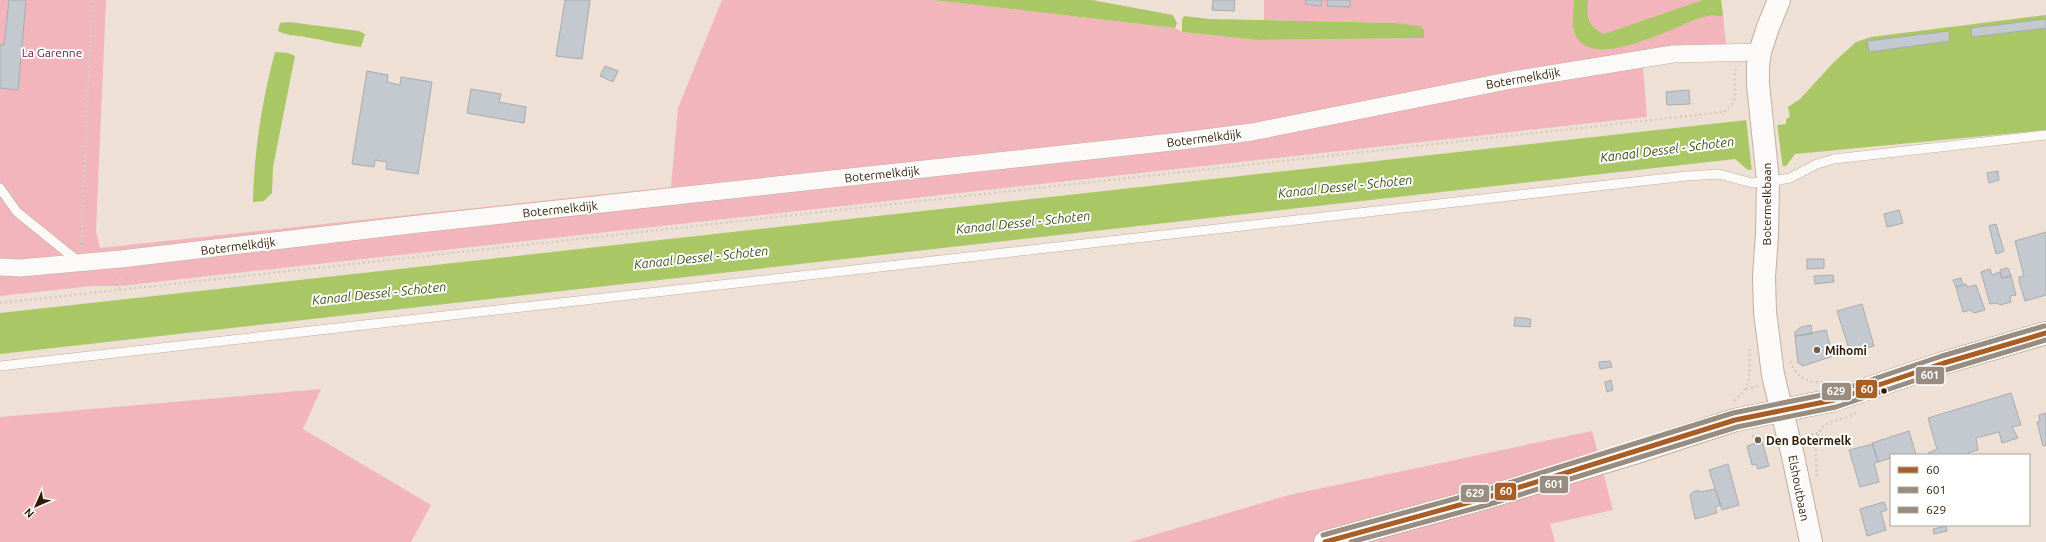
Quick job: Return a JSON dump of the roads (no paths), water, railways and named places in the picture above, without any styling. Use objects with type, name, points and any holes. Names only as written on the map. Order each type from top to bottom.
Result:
[{"type":"main road","name":"Botermelkbaan","points":[[1779,0],[1760,52],[1758,84],[1768,177],[1768,234],[1764,277],[1765,312],[1773,375],[1780,410]]},
{"type":"main road","points":[[1325,542],[1485,498],[1634,453],[1735,420],[1834,400],[1944,363],[2046,334]]},
{"type":"main road","name":"Elshoutbaan","points":[[1780,410],[1794,456],[1811,542]]},
{"type":"street","name":"Botermelkdijk","points":[[0,267],[80,263],[426,223],[1181,142],[1252,132],[1512,80],[1673,54],[1760,52]]},
{"type":"lane","points":[[0,366],[1686,176],[1719,174],[1752,183],[1768,177],[1786,179],[1818,164],[1834,159],[2046,135]]},
{"type":"lane","points":[[0,188],[17,212],[80,263]]},
{"type":"water","points":[[933,0],[1092,0],[1173,15],[1177,23],[1175,28]]},
{"type":"water","points":[[1574,0],[1588,0],[1589,20],[1598,31],[1604,34],[1703,0],[1721,0],[1723,14],[1722,16],[1703,17],[1634,44],[1614,48],[1596,49],[1582,44],[1574,31]]},
{"type":"water","name":"Kanaal Dessel - Schoten","points":[[2046,15],[2046,130],[1795,154],[1786,166],[1748,170],[1735,159],[0,354],[0,313],[1747,120],[1749,128],[1786,124],[1786,119],[1790,117],[1788,107],[1800,99],[1833,63],[1856,42],[1871,37]]},
{"type":"water","points":[[1184,16],[1209,19],[1395,23],[1420,26],[1424,30],[1424,38],[1258,40],[1182,32],[1182,20]]},
{"type":"water","points":[[289,22],[359,31],[365,34],[361,47],[302,36],[288,35],[278,31],[280,23]]},
{"type":"water","points":[[275,52],[288,53],[295,56],[273,167],[272,193],[264,201],[253,202],[255,164],[260,126],[266,89]]},
{"type":"place","name":"Mihomi","points":[[1817,350]]},
{"type":"place","name":"Den Botermelk","points":[[1758,440]]},
{"type":"park label","name":"La Garenne","points":[[52,52]]}]
